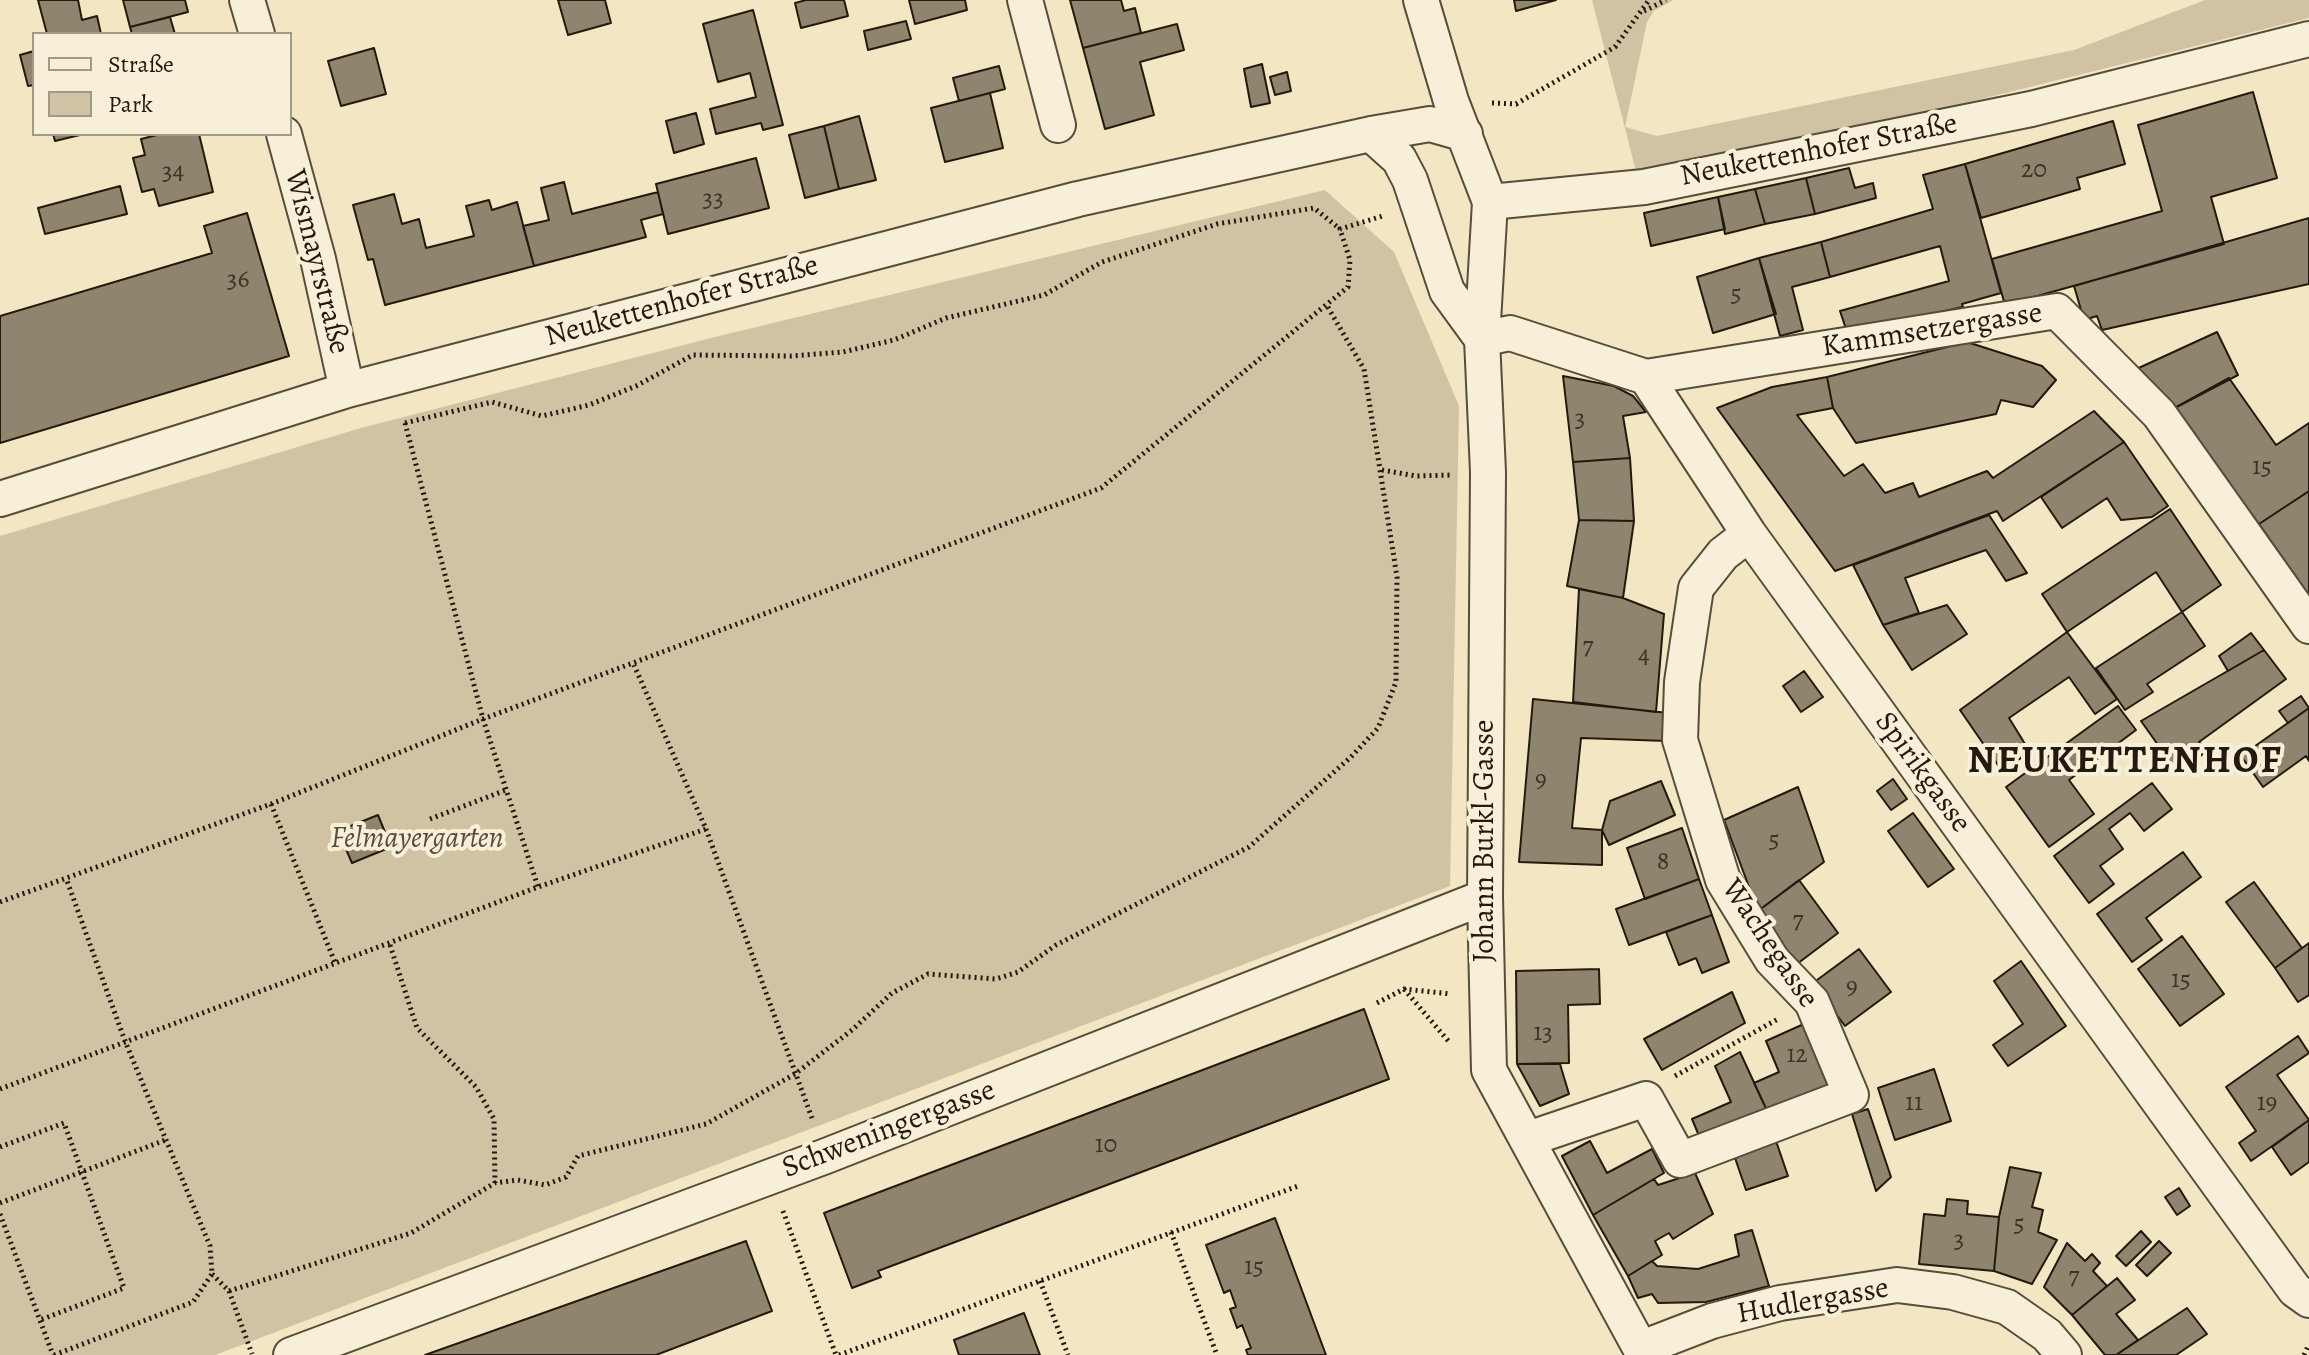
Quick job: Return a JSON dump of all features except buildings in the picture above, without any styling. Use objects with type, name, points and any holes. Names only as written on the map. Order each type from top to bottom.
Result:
[{"type":"street","points":[[247,0],[256,32]]},
{"type":"street","points":[[1025,0],[1058,125]]},
{"type":"street","points":[[1421,0],[1451,101],[1490,202]]},
{"type":"street","name":"Neukettenhofer Straße","points":[[1490,202],[1644,187],[2031,109],[2309,39]]},
{"type":"street","name":"Neukettenhofer Straße","points":[[0,499],[347,390],[1078,199],[1371,134],[1430,124],[1465,134]]},
{"type":"street","points":[[1371,134],[1399,159],[1410,180],[1416,207],[1447,291],[1482,339],[1510,333],[1646,377]]},
{"type":"street","name":"Wismayrstraße","points":[[285,136],[318,259],[347,390]]},
{"type":"street","name":"Johann Burkl-Gasse","points":[[1490,202],[1482,339],[1488,472],[1485,897],[1489,1070],[1620,1308],[1659,1349]]},
{"type":"street","name":"Kammsetzergasse","points":[[1646,377],[2057,311],[2159,414],[2309,626]]},
{"type":"street","name":"Spirikgasse","points":[[1646,377],[1749,534],[2295,1290],[2309,1300]]},
{"type":"street","name":"Wachegasse","points":[[1646,1099],[1680,1160],[1851,1095],[1812,1002],[1772,960],[1723,880],[1680,740],[1682,682],[1696,588],[1723,554],[1749,534]]},
{"type":"street","name":"Schweningergasse","points":[[291,1355],[826,1156],[1485,897]]},
{"type":"street","points":[[1528,1139],[1646,1099]]},
{"type":"street","name":"Hudlergasse","points":[[1659,1349],[1712,1321],[1780,1303],[1897,1285],[1953,1292],[2007,1307],[2047,1335],[2064,1355]]},
{"type":"path","points":[[1451,101],[1516,104],[1615,47],[1649,0]]},
{"type":"path","points":[[1643,12],[1666,0]]},
{"type":"path","points":[[1340,229],[1416,207]]},
{"type":"path","points":[[0,902],[271,804],[483,719],[1101,488],[1348,287],[1350,260],[1340,229],[1314,208],[1217,224],[1102,262],[1044,295],[946,318],[894,340],[817,354],[693,355],[636,386],[589,405],[542,416],[492,402],[405,423]]},
{"type":"path","points":[[229,1291],[411,1233],[495,1183],[518,1180],[545,1185],[566,1177],[578,1156],[706,1124],[795,1074],[852,1030],[892,993],[928,974],[996,979],[1018,972],[1056,945],[1249,847],[1351,757],[1378,728],[1396,682],[1397,577],[1364,369],[1326,304]]},
{"type":"path","points":[[391,378],[483,719],[538,887]]},
{"type":"path","points":[[1382,470],[1416,476],[1488,472]]},
{"type":"path","points":[[634,665],[706,829],[826,1156]]},
{"type":"path","points":[[430,819],[506,790]]},
{"type":"path","points":[[271,804],[336,965]]},
{"type":"path","points":[[0,1089],[538,887],[706,829]]},
{"type":"path","points":[[0,1214],[53,1355],[193,1302],[212,1274],[210,1246],[125,1041],[66,878]]},
{"type":"path","points":[[390,945],[417,1028],[476,1087],[494,1119],[495,1183]]},
{"type":"path","points":[[1377,1003],[1404,989],[1466,996]]},
{"type":"path","points":[[1646,1099],[1672,1077],[1812,1002]]},
{"type":"path","points":[[0,1147],[64,1123],[124,1288],[40,1320]]},
{"type":"path","points":[[0,1203],[168,1139]]},
{"type":"path","points":[[770,1176],[838,1355],[1298,1186]]},
{"type":"path","points":[[1171,1232],[1217,1355]]},
{"type":"path","points":[[212,1274],[229,1291],[252,1355]]},
{"type":"path","points":[[1040,1281],[1068,1355]]},
{"type":"path","points":[[2304,1355],[2309,1344]]},
{"type":"green space","points":[[1592,0],[1673,0],[1654,11],[1647,22],[1625,127],[1657,136],[2074,50],[2205,0],[2309,0],[2309,18],[1864,128],[1636,171]]},
{"type":"green space","name":"Felmayergarten","points":[[1325,190],[1394,252],[1459,406],[1450,886],[215,1355],[0,1355],[0,536],[361,428],[715,337]]},
{"type":"district","name":"NEUKETTENHOF","points":[[2125,763]]}]
